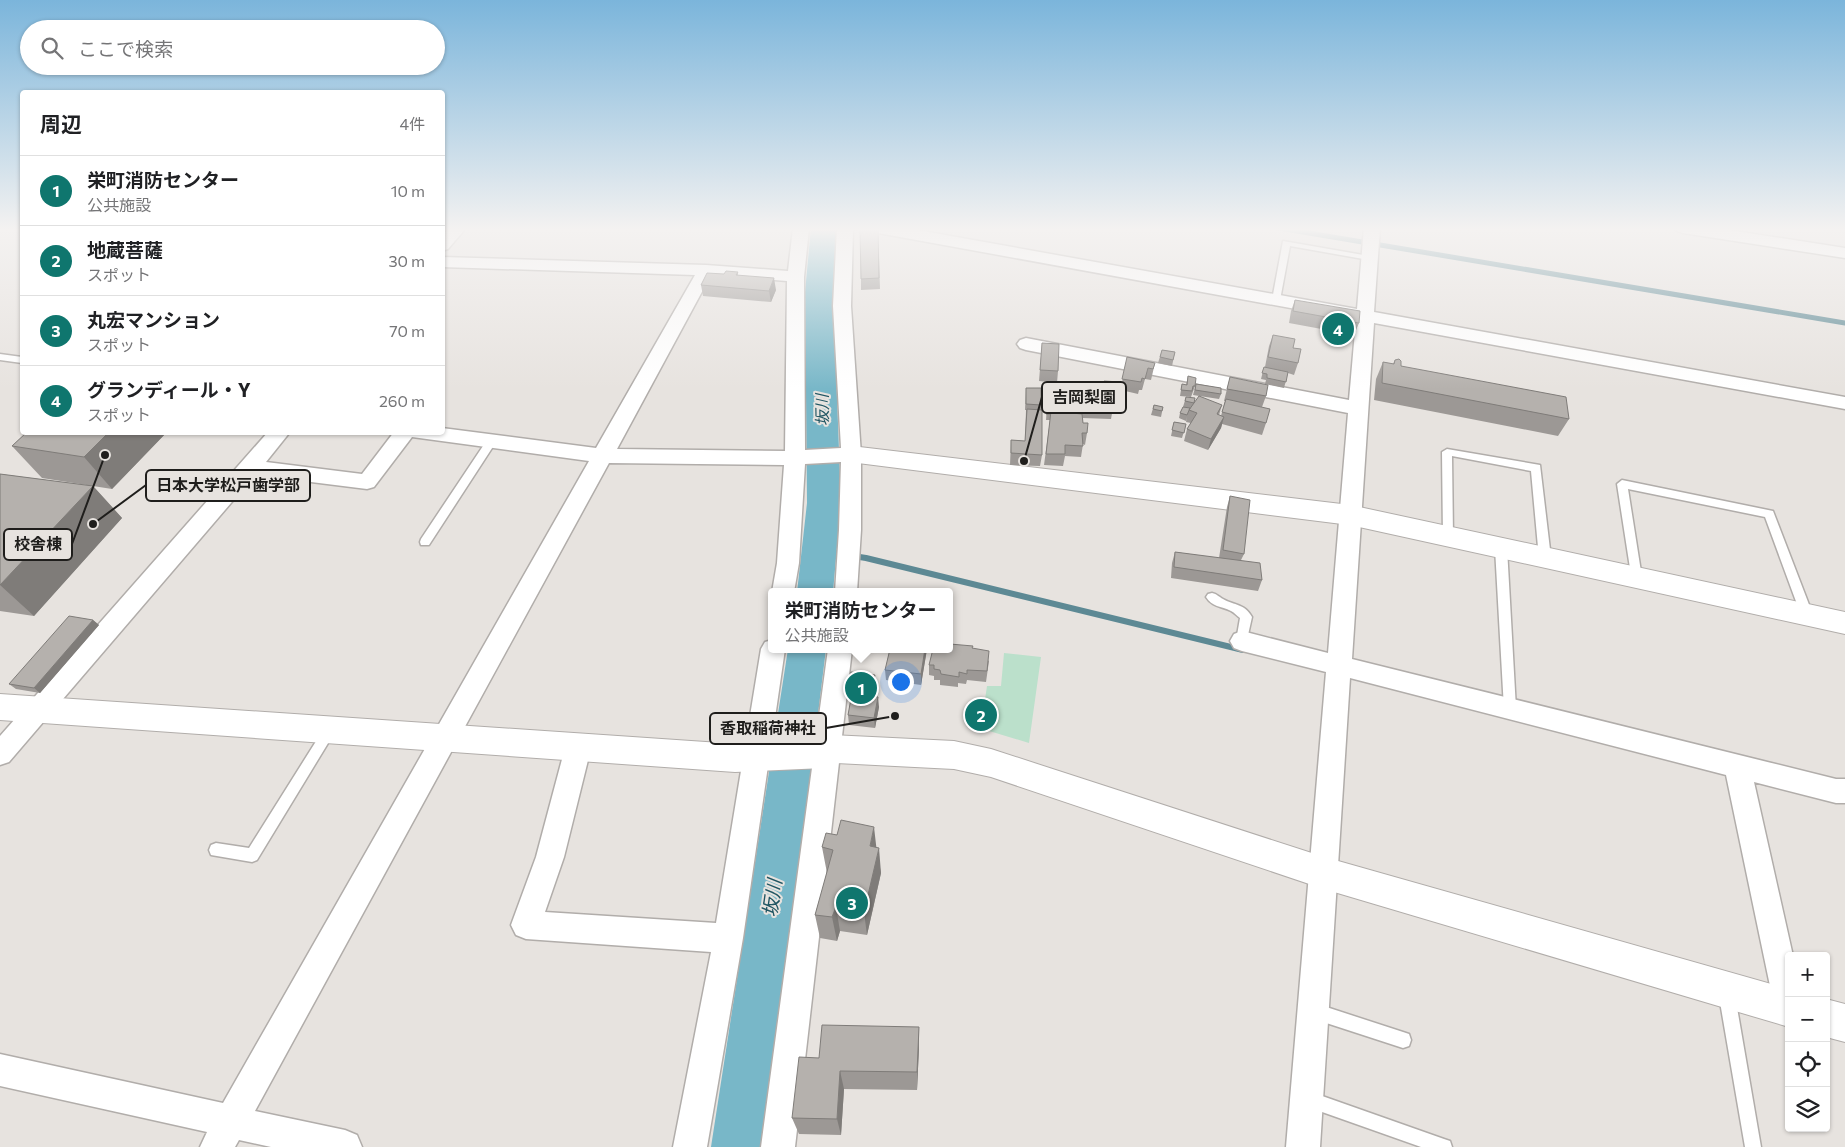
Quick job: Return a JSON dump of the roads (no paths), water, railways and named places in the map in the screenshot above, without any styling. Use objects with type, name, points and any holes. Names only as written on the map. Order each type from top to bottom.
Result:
[{"type":"street","points":[[224,1134],[700,282]]},
{"type":"street","points":[[784,588],[799,457],[794,393],[796,282]]},
{"type":"street","points":[[843,282],[842,306],[850,530],[846,588]]},
{"type":"street","points":[[1174,282],[1845,403]]},
{"type":"street","points":[[1303,1147],[1368,282]]},
{"type":"street","points":[[1026,344],[1358,408]]},
{"type":"street","points":[[0,754],[277,435]]},
{"type":"street","points":[[250,467],[367,482],[403,435]]},
{"type":"street","points":[[441,435],[602,456],[799,457],[847,455],[1350,514],[1845,623]]},
{"type":"street","points":[[1242,641],[1738,768],[1836,791],[1845,791]]},
{"type":"street","points":[[690,1147],[728,938],[758,757],[772,653]]},
{"type":"street","points":[[778,1147],[821,753],[839,653]]},
{"type":"street","points":[[0,707],[735,758],[821,753],[831,749],[968,757],[1058,784],[1324,873],[1726,990],[1785,1005]]},
{"type":"street","points":[[578,748],[550,857],[526,925],[728,938]]},
{"type":"street","points":[[1738,768],[1787,997]]},
{"type":"street","points":[[1830,1019],[1845,1024]]},
{"type":"street","points":[[0,1070],[224,1134],[345,1147]]},
{"type":"lane","points":[[1276,300],[1279,282]]},
{"type":"lane","points":[[0,357],[20,360]]},
{"type":"lane","points":[[425,542],[491,442]]},
{"type":"lane","points":[[1448,537],[1447,452],[1536,468],[1545,558]]},
{"type":"lane","points":[[1636,578],[1622,484],[1769,514],[1806,615]]},
{"type":"lane","points":[[1501,548],[1510,710]]},
{"type":"lane","points":[[1212,596],[1222,604],[1235,607],[1246,617],[1242,641]]},
{"type":"lane","points":[[216,850],[252,855],[330,730]]},
{"type":"lane","points":[[1726,990],[1753,1147]]},
{"type":"lane","points":[[1313,1010],[1402,1040]]},
{"type":"lane","points":[[1306,1099],[1444,1147]]},
{"type":"waterway","name":"坂川","points":[[815,588],[824,503],[820,282]]},
{"type":"waterway","points":[[1598,282],[1845,323]]},
{"type":"waterway","points":[[821,551],[866,558],[1243,650]]},
{"type":"waterway","name":"坂川","points":[[738,1147],[806,653]]},
{"type":"place","name":"グランディール・Y","points":[[1338,329]]},
{"type":"place","name":"校舎棟","points":[[105,455]]},
{"type":"place","name":"吉岡梨園","points":[[1024,461]]},
{"type":"place","name":"日本大学松戸歯学部","points":[[93,524]]},
{"type":"place","name":"栄町消防センター","points":[[861,688]]},
{"type":"place","name":"地蔵菩薩","points":[[981,715]]},
{"type":"place","name":"香取稲荷神社","points":[[895,716]]},
{"type":"place","name":"丸宏マンション","points":[[852,903]]}]
